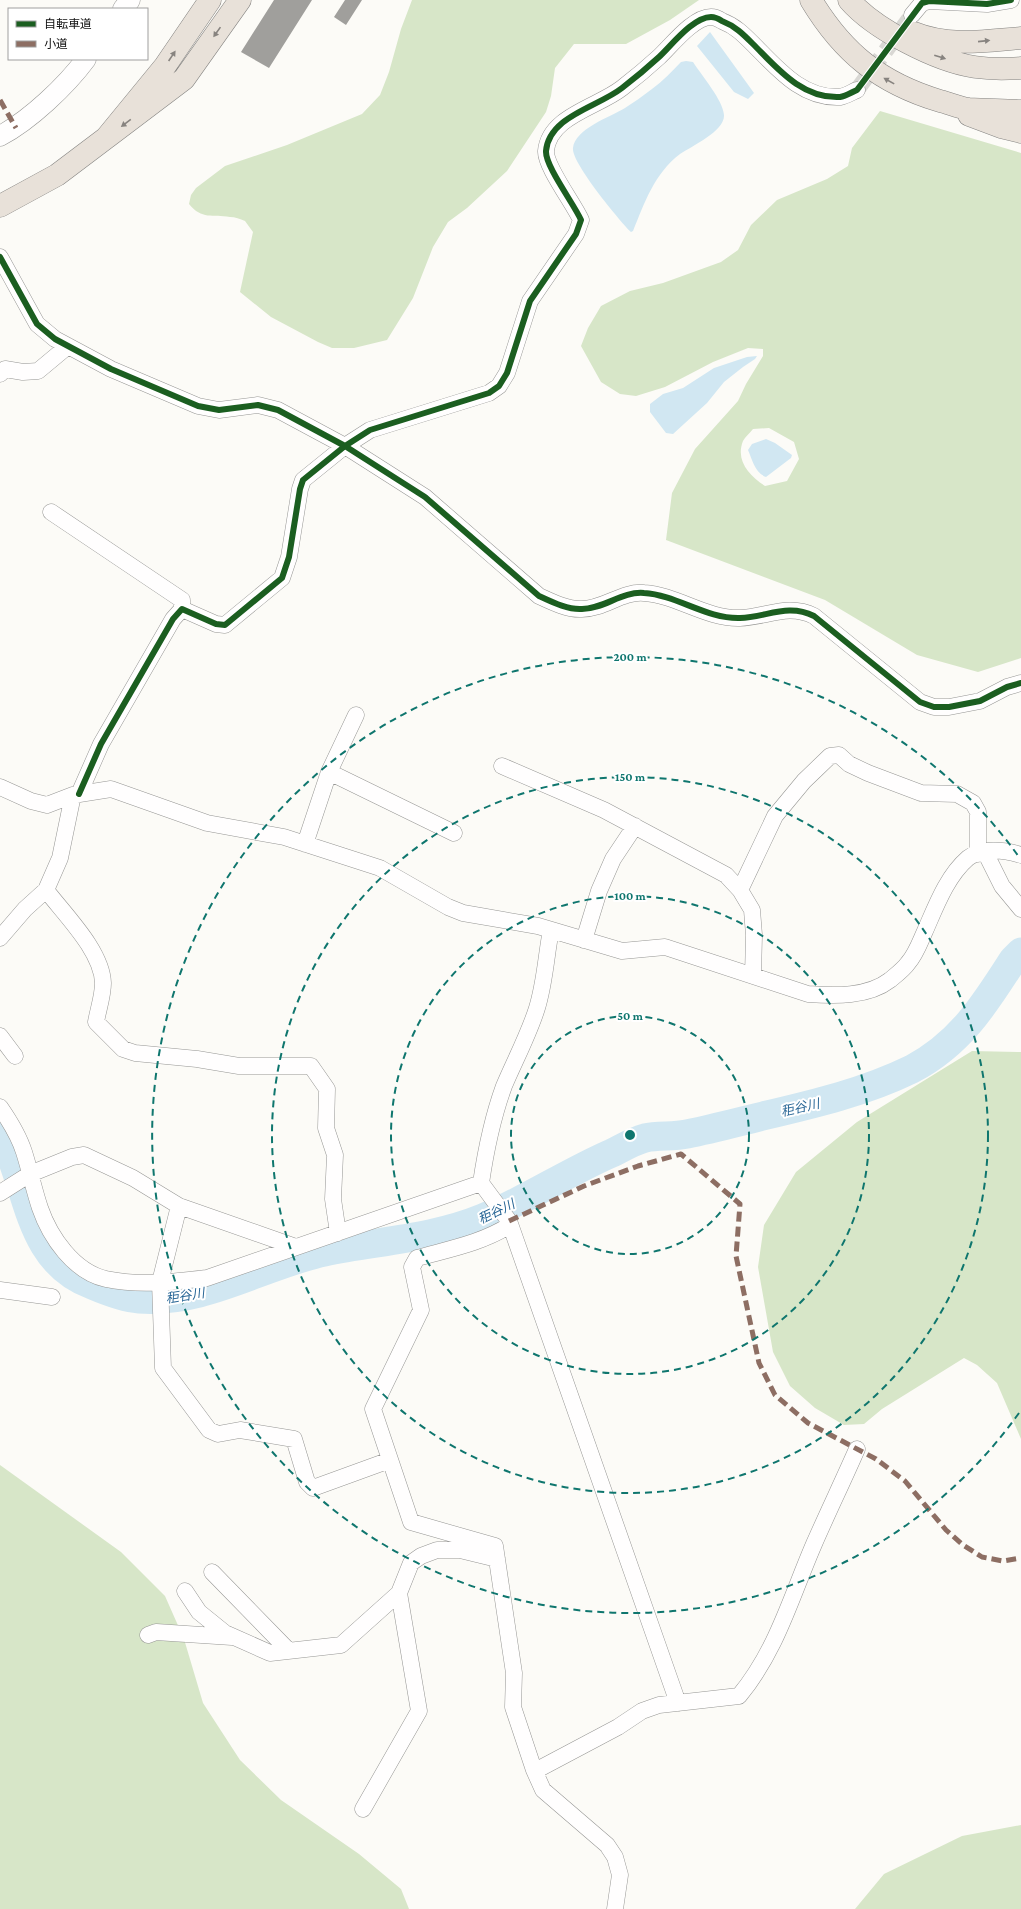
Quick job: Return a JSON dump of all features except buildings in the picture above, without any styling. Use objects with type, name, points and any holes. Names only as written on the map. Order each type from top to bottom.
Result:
[{"type":"highway","points":[[106,138],[165,66],[210,0]]},
{"type":"highway","points":[[0,206],[57,175],[184,79],[240,0]]},
{"type":"highway","points":[[811,0],[824,20],[851,53],[887,80],[917,94],[1001,127],[1021,132]]},
{"type":"highway","points":[[849,0],[873,23],[934,55],[974,67],[1021,68]]},
{"type":"highway","points":[[858,0],[876,15],[903,29],[939,41],[975,42],[1021,38]]},
{"type":"highway","points":[[917,94],[968,109],[1021,111]]},
{"type":"street","points":[[124,8],[130,0]]},
{"type":"street","points":[[912,15],[922,3],[929,1],[987,4],[1011,0]]},
{"type":"street","points":[[182,609],[210,622],[225,625],[282,578],[289,557],[300,489],[303,480],[345,446],[370,430],[489,393],[499,386],[507,373],[530,302],[576,234],[581,220],[575,206],[548,163],[546,151],[552,133],[562,122],[621,89],[659,57],[688,29],[700,20],[711,16],[734,26],[786,77],[802,88],[822,95],[841,97],[857,90]]},
{"type":"street","points":[[0,136],[16,128],[72,78],[85,60]]},
{"type":"street","points":[[1,260],[37,324],[55,339],[111,369],[198,406],[219,410],[258,405],[278,410],[345,446],[425,497],[539,596],[550,601],[583,610],[625,595],[643,592],[660,596],[718,616],[740,618],[777,612],[802,610],[814,616],[920,702],[934,707],[949,707],[980,701],[1007,687],[1021,683]]},
{"type":"street","points":[[0,374],[5,369],[23,372],[38,372],[68,346]]},
{"type":"street","points":[[0,938],[25,909],[46,890],[60,858],[76,794],[101,744],[173,619],[182,609],[182,600],[51,512]]},
{"type":"street","points":[[305,844],[329,772],[356,715]]},
{"type":"street","points":[[740,890],[775,816],[804,781],[830,756],[839,755],[849,764],[868,773],[921,793],[957,794],[973,803],[978,812],[981,853],[1002,886],[1021,909]]},
{"type":"street","points":[[502,766],[604,810],[726,875],[740,890],[752,910],[754,935],[753,976]]},
{"type":"street","points":[[329,772],[454,833]]},
{"type":"street","points":[[0,787],[31,802],[47,805],[76,794],[111,789],[207,823],[284,837],[380,868],[448,907],[463,913],[551,930],[622,951],[665,947],[808,994],[832,996],[864,992],[889,981],[908,964],[919,944],[938,900],[951,879],[969,857],[981,853],[1008,851],[1021,855]]},
{"type":"street","points":[[584,940],[599,891],[613,859],[635,826]]},
{"type":"street","points":[[46,890],[89,946],[101,968],[103,984],[96,1022],[123,1049],[135,1053],[197,1058],[240,1066],[311,1066],[327,1089],[326,1128],[335,1154],[333,1200],[338,1233]]},
{"type":"street","points":[[551,930],[546,955],[545,982],[537,1009],[504,1086],[488,1133],[481,1183],[510,1223],[678,1703]]},
{"type":"street","points":[[0,1036],[15,1056]]},
{"type":"street","points":[[0,1107],[9,1120],[24,1151],[29,1175],[40,1209],[48,1227],[72,1260],[86,1270],[105,1279],[131,1282],[160,1282],[207,1278],[481,1183]]},
{"type":"street","points":[[3,1191],[29,1175],[72,1157],[84,1154],[133,1178],[179,1206],[296,1247]]},
{"type":"street","points":[[179,1206],[160,1282],[163,1368],[209,1430],[218,1434],[240,1430],[294,1439],[307,1482],[313,1488],[390,1460]]},
{"type":"street","points":[[510,1223],[496,1234],[476,1242],[417,1258],[412,1267],[421,1310],[373,1409],[411,1522],[495,1546],[514,1673],[513,1707],[543,1790],[607,1845],[615,1857],[620,1875],[615,1909]]},
{"type":"street","points":[[0,1290],[52,1297]]},
{"type":"street","points":[[535,1771],[618,1727],[642,1711],[659,1705],[739,1696],[756,1676],[781,1628],[814,1544],[857,1449]]},
{"type":"street","points":[[185,1591],[200,1612],[225,1633],[270,1653],[341,1645],[399,1593],[412,1563],[421,1556],[437,1550],[460,1550],[497,1559]]},
{"type":"street","points":[[212,1572],[289,1651]]},
{"type":"street","points":[[363,1809],[419,1711],[399,1593]]},
{"type":"street","points":[[148,1635],[156,1632],[235,1637]]},
{"type":"green space","points":[[412,0],[699,0],[670,20],[626,44],[574,44],[555,68],[551,96],[546,112],[507,171],[467,208],[448,222],[433,247],[413,298],[387,340],[354,348],[332,348],[271,317],[240,292],[253,232],[245,221],[232,217],[208,215],[198,212],[189,204],[191,195],[196,188],[225,166],[287,145],[362,114],[380,95]]},
{"type":"green space","points":[[880,111],[1021,153],[1021,658],[978,672],[917,655],[825,600],[666,540],[672,493],[695,449],[738,401],[746,384],[763,356],[763,349],[748,348],[713,362],[665,387],[636,396],[620,394],[601,382],[581,346],[588,328],[601,306],[630,291],[663,283],[721,262],[738,250],[751,225],[777,200],[827,179],[848,166],[852,148]],"holes":[[[769,428],[794,442],[799,459],[787,481],[765,486],[749,473],[742,461],[741,448],[743,441],[753,429]]]},
{"type":"green space","points":[[972,1051],[1021,1052],[1021,1439],[997,1383],[977,1365],[964,1358],[882,1409],[864,1424],[844,1425],[815,1408],[790,1386],[773,1352],[758,1267],[764,1225],[796,1172],[857,1122]]},
{"type":"green space","points":[[0,1465],[121,1552],[165,1596],[184,1639],[203,1703],[240,1760],[281,1800],[359,1854],[401,1889],[409,1909],[0,1909]]},
{"type":"green space","points":[[1021,1825],[1021,1909],[855,1909],[884,1874],[962,1836]]},
{"type":"water","points":[[710,32],[754,93],[748,99],[734,92],[697,46]]},
{"type":"water","points":[[681,62],[693,62],[712,88],[723,109],[723,121],[707,138],[680,154],[663,170],[651,189],[633,231],[631,232],[587,178],[574,155],[573,148],[575,141],[586,129],[625,108],[649,92]]},
{"type":"water","points":[[757,356],[724,382],[707,403],[673,434],[666,433],[650,412],[650,404],[663,394],[683,388],[714,368],[747,357]]},
{"type":"water","points":[[766,439],[775,443],[792,455],[791,458],[766,477],[757,469],[748,450],[752,444]]},
{"type":"waterway","name":"秬谷川","points":[[0,1132],[10,1153],[32,1219],[41,1240],[54,1258],[70,1273],[92,1285],[127,1297],[139,1299],[163,1299],[187,1296],[233,1283],[301,1258],[324,1252],[404,1239],[444,1231],[464,1225],[499,1211],[579,1169],[645,1138],[687,1134],[801,1107],[858,1091],[894,1077],[929,1059],[958,1035],[970,1022],[1013,960],[1021,952]]},
{"type":"tunnel","points":[[857,90],[912,15]]},
{"type":"marked path","points":[[0,100],[16,128]]},
{"type":"marked path","points":[[509,1221],[584,1186],[638,1166],[681,1154],[740,1204],[736,1256],[759,1363],[775,1395],[808,1423],[876,1459],[905,1481],[946,1530],[963,1545],[982,1557],[1003,1561],[1021,1558]]},
{"type":"cycle path","points":[[79,794],[101,744],[173,619],[182,609],[216,624],[225,625],[282,578],[289,557],[300,489],[303,480],[345,446],[370,430],[489,393],[499,386],[507,373],[530,301],[576,234],[581,220],[550,166],[547,158],[546,151],[549,139],[556,129],[565,121],[622,88],[641,73],[690,27],[704,18],[715,18],[735,28],[781,72],[802,87],[814,93],[840,97],[857,90],[922,3],[929,1],[987,4],[1011,0]]},
{"type":"cycle path","points":[[0,257],[37,324],[55,339],[111,369],[198,406],[219,410],[258,405],[278,410],[345,446],[425,497],[539,596],[555,603],[566,607],[582,609],[598,606],[628,595],[644,593],[668,598],[715,615],[727,617],[750,617],[786,611],[804,612],[814,616],[920,702],[934,707],[949,707],[980,701],[1007,687],[1021,683]]}]
